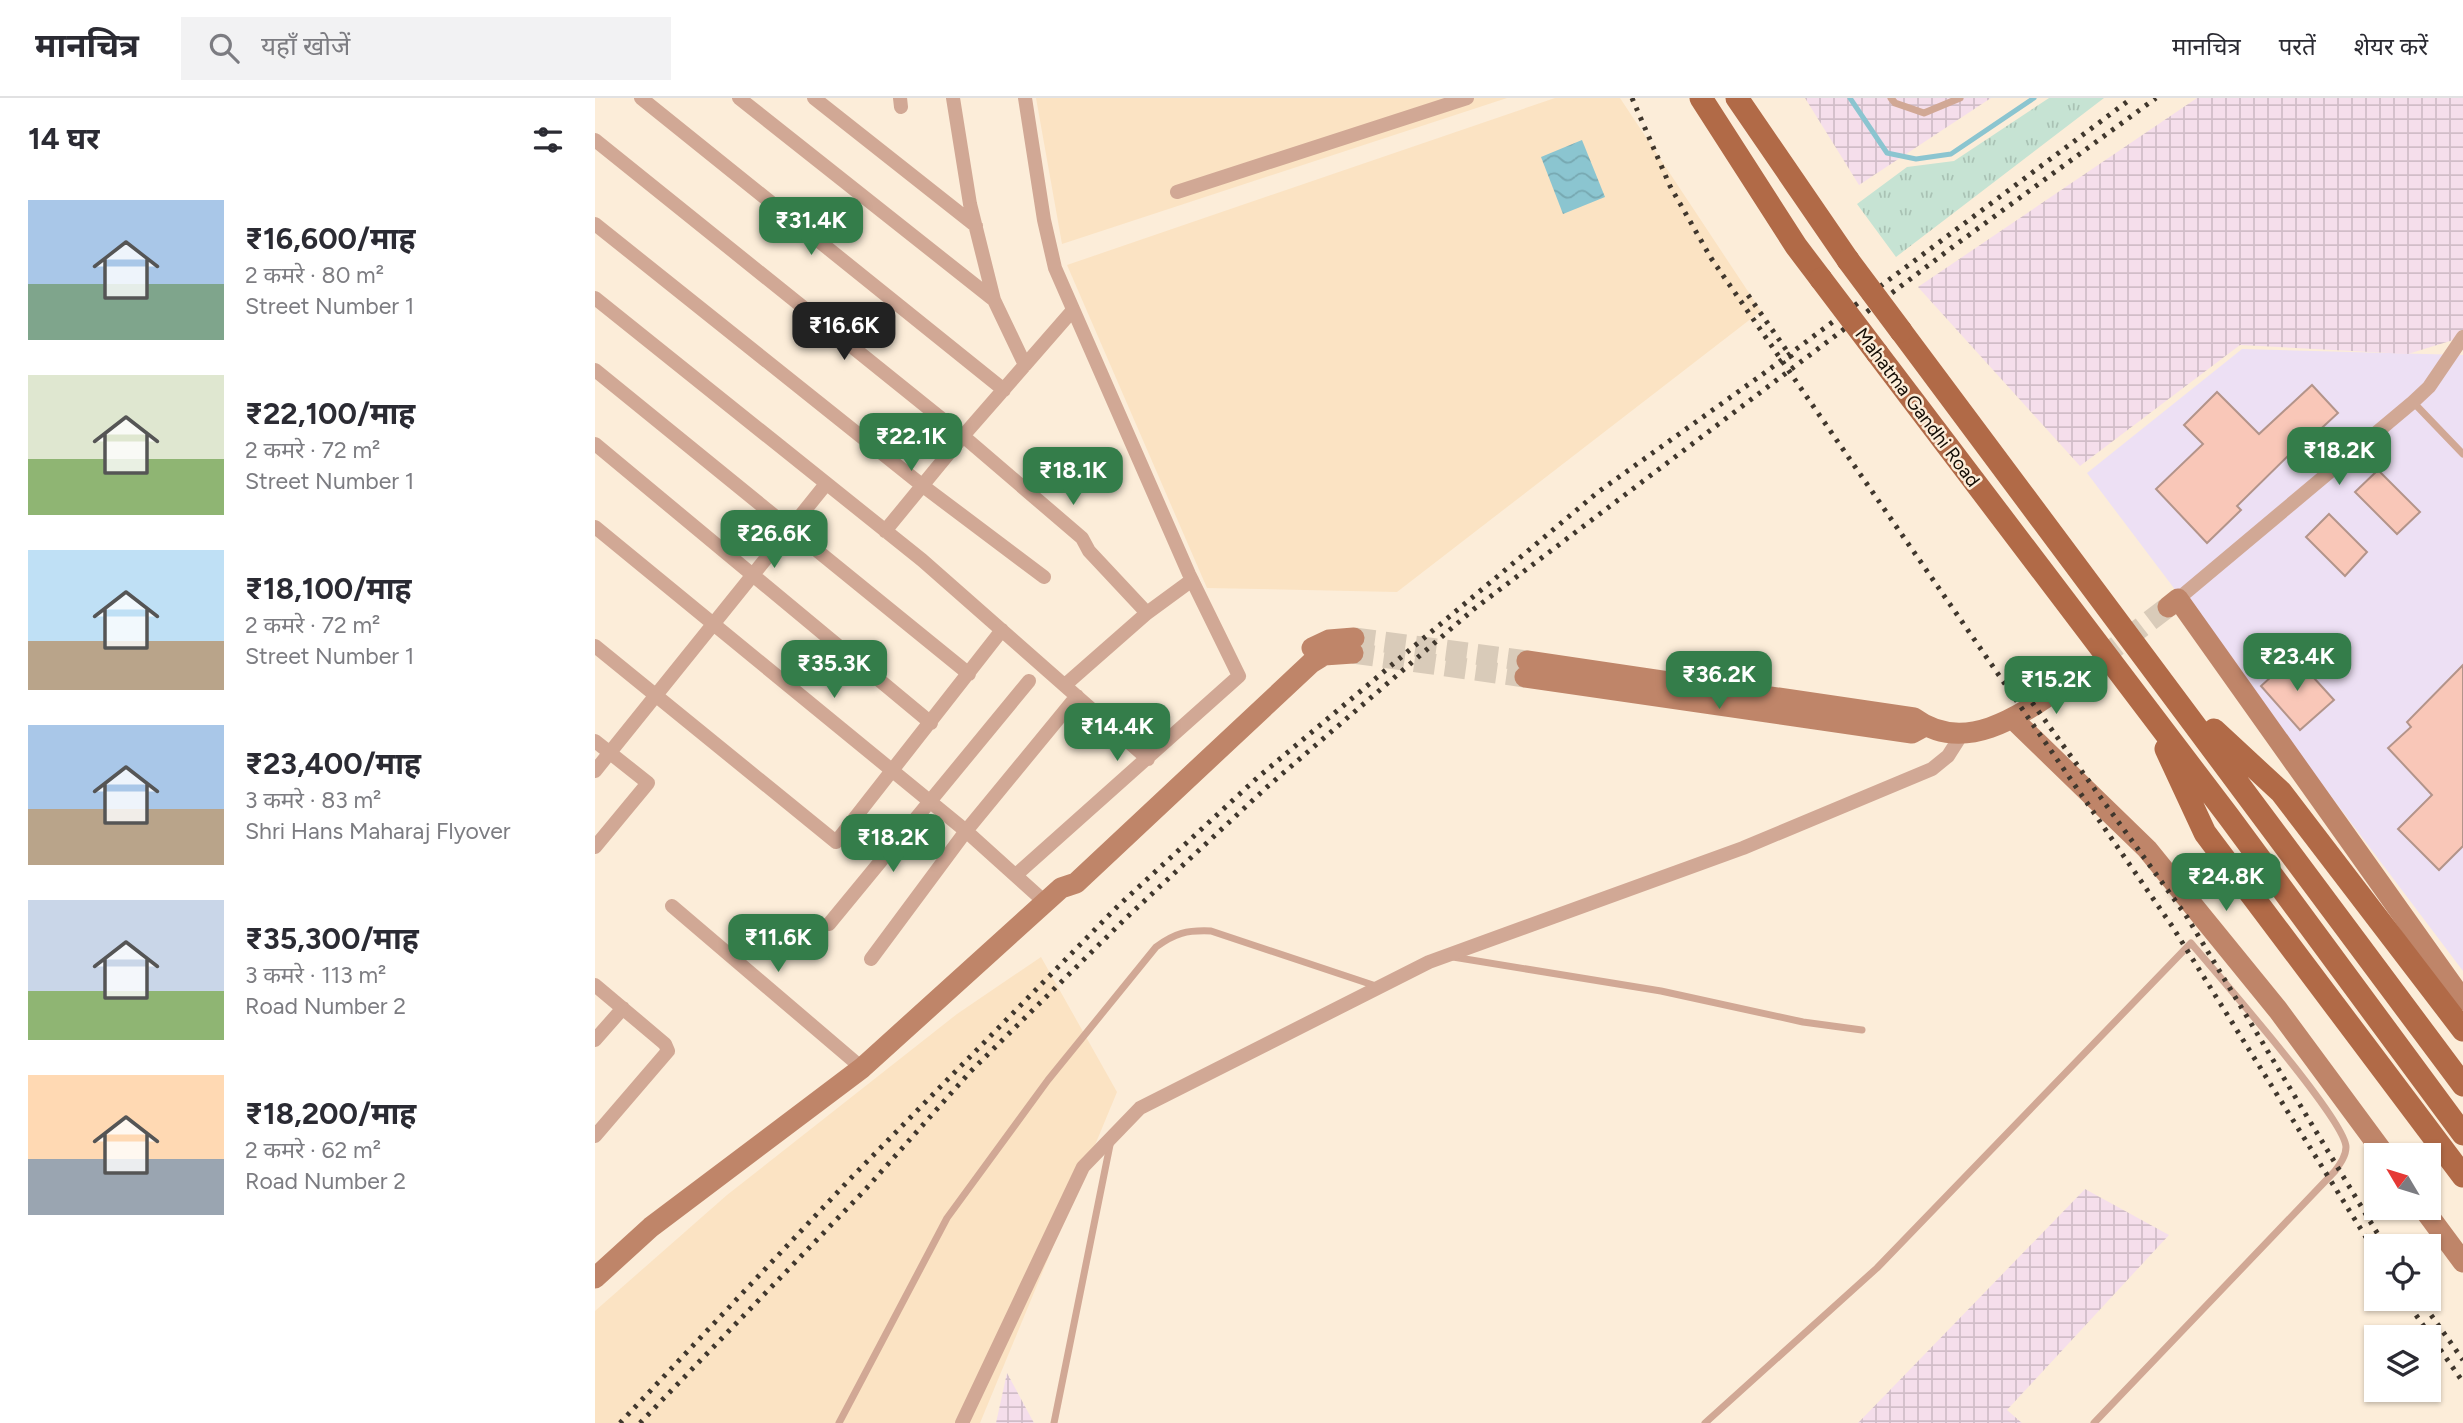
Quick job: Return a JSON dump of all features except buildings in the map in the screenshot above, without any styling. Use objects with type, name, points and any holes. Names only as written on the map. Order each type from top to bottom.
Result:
[{"type":"main road","name":"Mahatma Gandhi Road","points":[[1701,98],[1796,246],[2146,708]]},
{"type":"main road","name":"Mahatma Gandhi Road","points":[[1737,98],[1848,260],[2168,688]]},
{"type":"main road","points":[[2168,688],[2463,1085]]},
{"type":"main road","points":[[2168,688],[2281,792],[2463,1030]]},
{"type":"main road","points":[[2146,708],[2463,1133]]},
{"type":"main road","points":[[2146,708],[2205,833],[2463,1177]]},
{"type":"street","points":[[641,98],[1004,390]]},
{"type":"street","points":[[739,98],[994,300]]},
{"type":"street","points":[[814,98],[976,226]]},
{"type":"street","points":[[953,98],[976,226],[994,300],[1025,365]]},
{"type":"street","points":[[1017,874],[1239,676],[1192,580],[1055,268],[1044,220],[1025,98]]},
{"type":"street","points":[[1177,192],[1467,98]]},
{"type":"street","points":[[595,140],[963,436],[1082,538],[1089,551],[1147,613]]},
{"type":"street","points":[[595,224],[923,486],[1044,577]]},
{"type":"street","points":[[595,298],[885,531],[1148,759]]},
{"type":"street","points":[[885,531],[963,436],[1073,310]]},
{"type":"street","points":[[2463,337],[2428,387],[2413,402],[2173,603],[2463,1000]]},
{"type":"street","points":[[595,370],[969,674]]},
{"type":"street","points":[[595,444],[932,723]]},
{"type":"street","points":[[595,771],[827,484]]},
{"type":"street","points":[[595,527],[966,831],[1017,874],[1046,903]]},
{"type":"street","points":[[1065,685],[1147,613],[1192,580]]},
{"type":"street","points":[[595,646],[837,842],[1002,630]]},
{"type":"street","points":[[595,1278],[652,1227],[862,1068],[1061,888],[1076,883],[1311,663],[1353,646]]},
{"type":"street","points":[[1526,669],[1912,733],[1925,726],[1962,734],[1978,733],[2013,719],[2076,677]]},
{"type":"street","points":[[829,924],[1029,681]]},
{"type":"street","points":[[871,959],[966,831],[1077,696]]},
{"type":"street","points":[[2013,719],[2147,849],[2278,1010],[2376,1143]]},
{"type":"street","points":[[962,1423],[1083,1167],[1140,1108],[1446,956],[1743,848],[1932,769],[1948,756],[1962,734]]},
{"type":"street","points":[[595,741],[648,783],[595,847]]},
{"type":"street","points":[[672,906],[862,1068]]},
{"type":"street","points":[[595,985],[665,1044],[669,1051],[595,1136]]},
{"type":"street","points":[[595,1040],[623,1008]]},
{"type":"street","points":[[2432,1220],[2463,1262]]},
{"type":"lane","points":[[1891,98],[1895,103],[1924,113],[1960,98]]},
{"type":"lane","points":[[2413,402],[2463,454]]},
{"type":"lane","points":[[838,1423],[947,1218],[1048,1080],[1156,947],[1172,935],[1189,930],[1211,931],[1380,987]]},
{"type":"lane","points":[[1705,1423],[1877,1268],[2191,943],[2294,1067],[2339,1130],[2346,1145],[2344,1158],[2335,1171],[2094,1423]]},
{"type":"lane","points":[[1446,956],[1661,991],[1803,1022],[1862,1030]]},
{"type":"lane","points":[[1054,1423],[1112,1136]]},
{"type":"shaded area","points":[[1036,98],[1507,98],[1062,244]]},
{"type":"shaded area","points":[[1555,98],[1620,98],[1761,311],[1397,592],[1207,588],[1067,265]]},
{"type":"shaded area","points":[[1805,98],[1991,98],[1859,185]]},
{"type":"shaded area","points":[[2197,98],[2463,98],[2463,337],[2408,354],[2240,345],[2080,466],[1918,287]]},
{"type":"shaded area","points":[[2242,349],[2463,355],[2463,971],[2087,473]]},
{"type":"shaded area","points":[[1041,957],[1117,1092],[980,1423],[595,1423],[595,1311],[727,1195],[957,1014]]},
{"type":"shaded area","points":[[2085,1189],[2169,1235],[2007,1410],[2022,1423],[1858,1423]]},
{"type":"shaded area","points":[[1007,1373],[1034,1423],[996,1423]]},
{"type":"green space","points":[[2049,98],[2104,98],[1896,257],[1857,204],[1907,167],[1954,161]]},
{"type":"water","points":[[1582,140],[1605,197],[1563,214],[1541,157]]},
{"type":"waterway","points":[[1850,98],[1887,153],[1916,159],[1951,154],[2034,98]]},
{"type":"tunnel","points":[[2076,677],[2168,607]]},
{"type":"tunnel","points":[[1354,638],[1527,661]]},
{"type":"tunnel","points":[[1353,653],[1525,677]]},
{"type":"railway","points":[[1632,98],[1670,186],[1711,258],[2172,926],[2364,1234]]},
{"type":"railway","points":[[620,1423],[850,1179],[1118,906],[1257,778],[1598,492],[1763,374],[2132,98]]},
{"type":"railway","points":[[640,1423],[864,1191],[970,1072],[1126,918],[1267,787],[1474,609],[1954,246],[2156,98]]},
{"type":"railway","points":[[1748,295],[1794,361]]},
{"type":"railway","points":[[2026,694],[2187,917],[2378,1234]]},
{"type":"railway","points":[[2413,1311],[2463,1382]]},
{"type":"railway","points":[[2428,1311],[2463,1360]]}]
